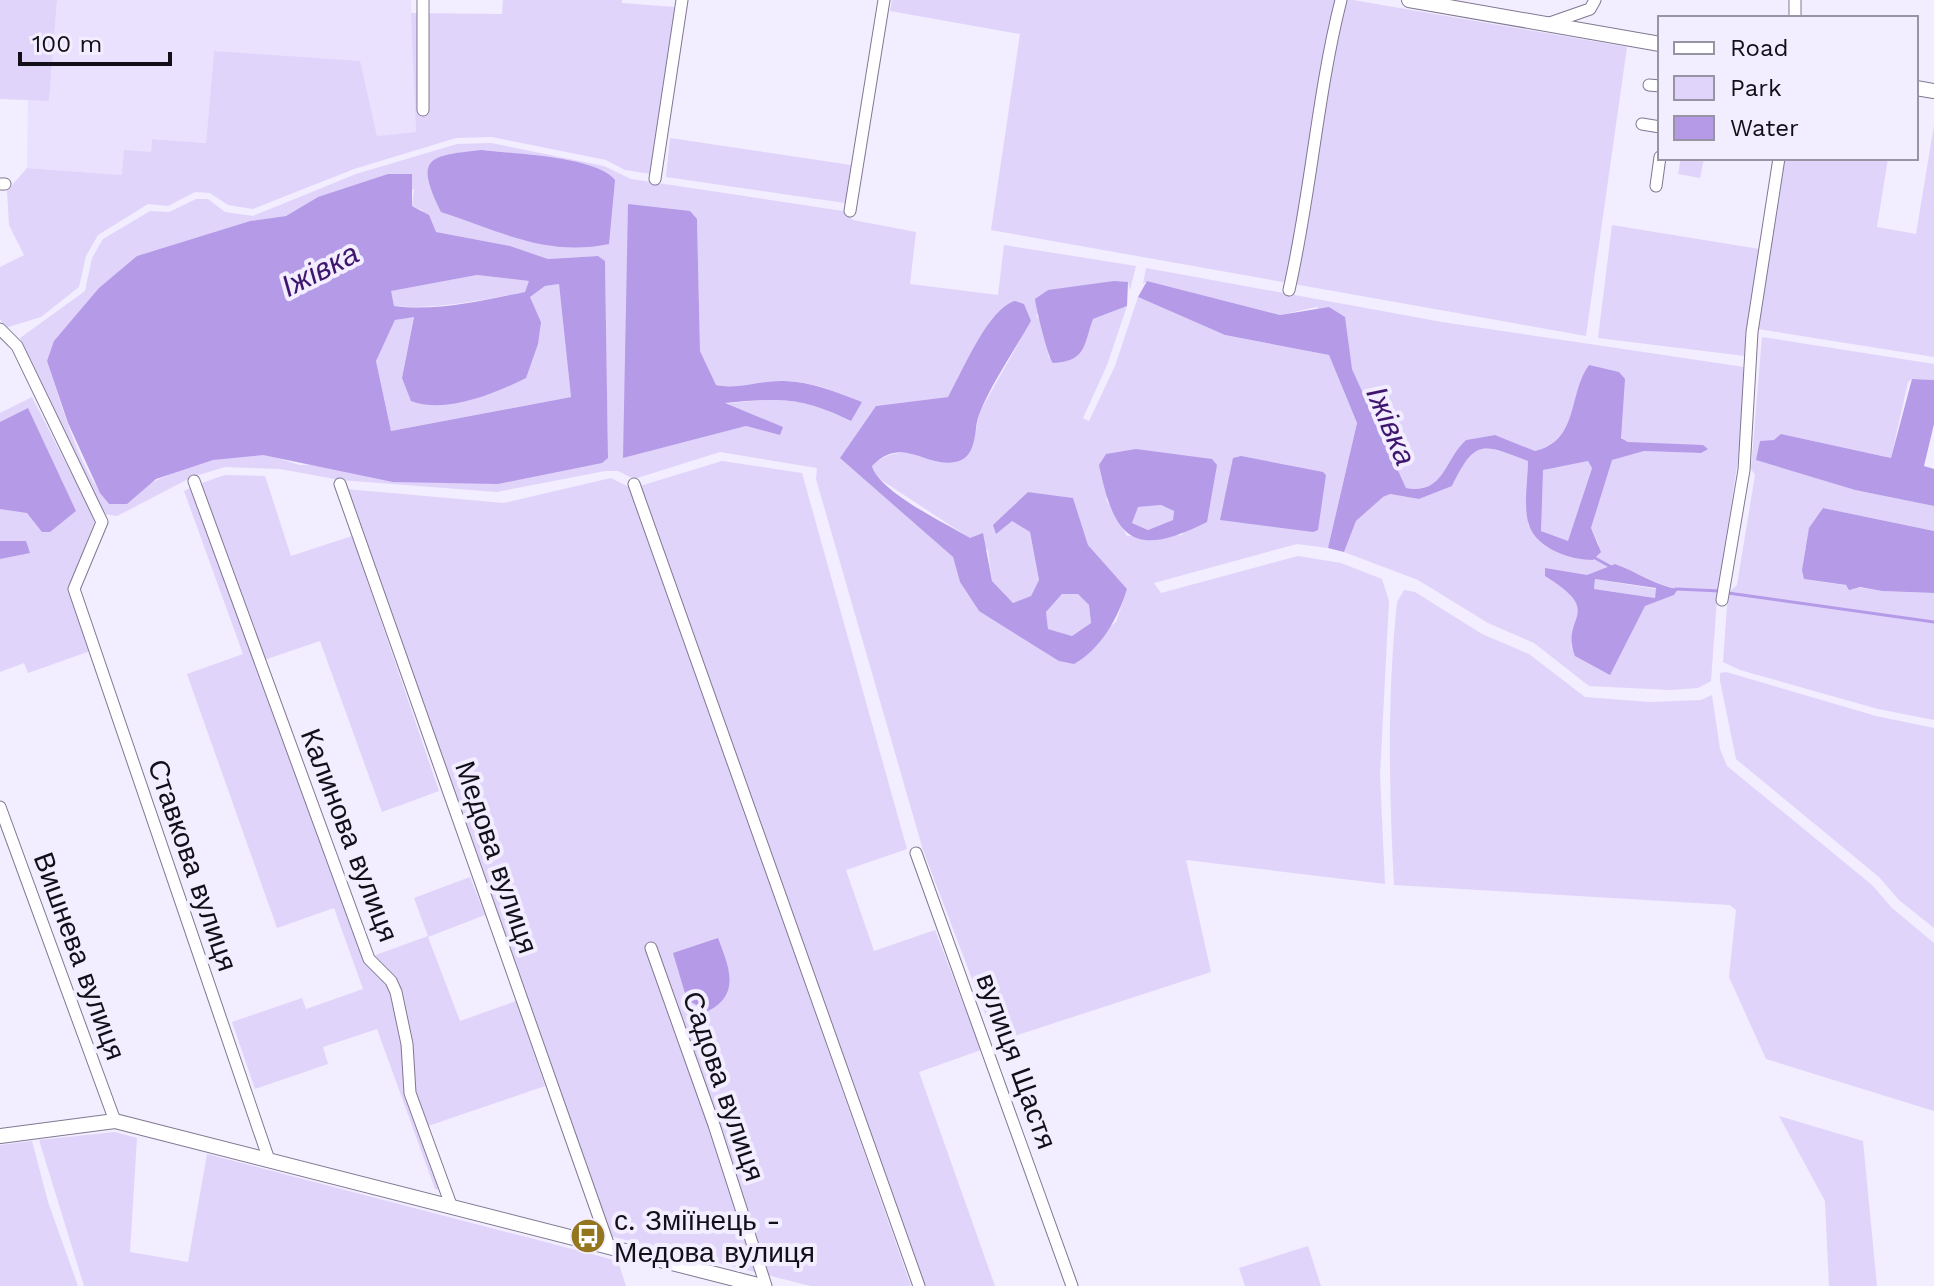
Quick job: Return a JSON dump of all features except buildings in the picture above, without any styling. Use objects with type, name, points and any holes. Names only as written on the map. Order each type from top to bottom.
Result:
[{"type":"street","points":[[423,0],[423,110]]},
{"type":"street","points":[[655,179],[682,0]]},
{"type":"street","points":[[850,211],[884,0]]},
{"type":"street","points":[[1289,290],[1305,216],[1312,154],[1341,0]]},
{"type":"street","points":[[1409,0],[1658,44]]},
{"type":"street","points":[[1546,24],[1590,9],[1595,0]]},
{"type":"street","points":[[1642,124],[1658,127]]},
{"type":"street","points":[[1656,186],[1660,160]]},
{"type":"street","points":[[1722,600],[1744,470],[1750,361],[1779,160]]},
{"type":"street","name":"Ставкова вулиця","points":[[1,331],[17,346],[102,522],[74,589],[268,1157]]},
{"type":"street","name":"Калинова вулиця","points":[[194,481],[369,959],[391,981],[396,992],[407,1044],[410,1093],[451,1205]]},
{"type":"street","name":"Медова вулиця","points":[[340,484],[609,1246]]},
{"type":"street","points":[[634,484],[919,1286]]},
{"type":"street","name":"Вишнева вулиця","points":[[0,807],[115,1121]]},
{"type":"street","name":"вулиця Щастя","points":[[916,853],[1072,1286]]},
{"type":"street","name":"Садова вулиця","points":[[651,948],[714,1125],[764,1286]]},
{"type":"street","points":[[0,1136],[115,1121],[268,1157],[764,1286]]},
{"type":"shaded area","points":[[57,0],[411,0],[416,132],[377,137],[214,51],[206,143],[152,139],[151,152],[122,175],[27,168],[28,99],[49,101]]},
{"type":"green space","points":[[0,0],[57,0],[49,101],[0,99]]},
{"type":"green space","points":[[503,0],[622,0],[622,3],[675,7],[651,174],[625,170],[606,160],[492,137],[456,138],[354,169],[253,209],[228,205],[210,193],[195,192],[168,206],[148,204],[98,235],[86,256],[79,287],[41,317],[5,328],[0,319],[0,267],[24,255],[9,225],[7,191],[27,168],[122,175],[124,150],[151,152],[152,139],[206,143],[214,51],[360,61],[377,136],[416,132],[411,13],[502,14]]},
{"type":"green space","points":[[892,0],[1353,0],[1627,47],[1586,336],[991,230],[1020,34],[890,11]]},
{"type":"green space","points":[[1934,125],[1934,357],[1758,329],[1785,160],[1888,160],[1877,227],[1916,234]]},
{"type":"green space","points":[[670,138],[851,165],[845,203],[666,177]]},
{"type":"green space","points":[[491,143],[604,166],[631,179],[843,211],[853,220],[916,232],[910,284],[998,295],[1004,245],[1136,266],[1130,290],[1128,282],[1036,315],[1044,326],[1049,358],[1093,319],[1127,306],[1107,365],[1083,418],[1089,421],[1115,366],[1138,297],[1225,335],[1329,355],[1357,423],[1328,548],[1297,544],[1154,583],[1161,593],[1298,556],[1341,563],[1382,579],[1389,601],[1380,775],[1385,884],[1186,860],[1211,972],[996,1042],[923,850],[816,479],[817,468],[720,452],[634,479],[618,471],[605,471],[497,492],[340,480],[280,469],[225,467],[192,477],[117,516],[104,514],[20,338],[85,291],[92,258],[103,239],[150,211],[169,212],[196,199],[208,199],[225,212],[253,216],[356,174],[457,144]],"holes":[[[414,189],[412,206],[422,210],[435,232],[510,246],[548,259],[597,256],[605,261],[608,457],[300,465],[268,456],[243,455],[183,469],[109,504],[80,454],[47,361],[137,256],[250,221],[286,216],[318,197]],[[697,219],[700,351],[716,385],[794,381],[862,402],[850,421],[788,400],[723,404],[780,435],[746,426],[623,458]],[[994,316],[1031,321],[978,415],[977,427],[945,460],[898,453],[880,459],[872,466],[875,476],[988,550],[992,581],[1013,603],[1031,596],[1039,580],[1030,532],[1012,521],[994,525],[1028,492],[1073,498],[1088,545],[1127,589],[1116,622],[1104,631],[1097,645],[979,611],[960,582],[953,557],[841,458],[876,406],[948,397]],[[1217,465],[1182,535],[1127,536],[1106,499]]]},
{"type":"green space","points":[[1681,160],[1704,160],[1700,178],[1678,174]]},
{"type":"green space","points":[[1612,225],[1759,249],[1745,356],[1598,338]]},
{"type":"green space","points":[[1146,268],[1442,322],[1744,367],[1740,446],[1717,599],[1711,681],[1698,688],[1670,690],[1589,686],[1534,643],[1488,623],[1418,580],[1344,552],[1356,521],[1383,497],[1390,494],[1419,499],[1452,486],[1473,453],[1489,449],[1528,461],[1528,525],[1563,554],[1593,560],[1599,545],[1591,528],[1611,460],[1644,451],[1701,453],[1628,442],[1621,437],[1621,429],[1589,365],[1566,427],[1549,446],[1535,451],[1495,435],[1466,440],[1436,481],[1419,489],[1406,488],[1352,369],[1348,349],[1317,307],[1280,315],[1147,281],[1143,284]],"holes":[[[1615,564],[1678,589],[1674,595],[1645,606],[1575,655],[1571,646],[1580,611],[1571,592],[1587,575]]]},
{"type":"green space","points":[[477,275],[530,281],[525,292],[493,298],[443,305],[394,306],[390,291]]},
{"type":"green space","points":[[559,284],[571,397],[391,431],[376,361],[395,320],[414,316],[402,378],[541,322],[530,297],[545,286]]},
{"type":"green space","points":[[1762,337],[1934,364],[1934,380],[1912,379],[1908,382],[1891,458],[1781,434],[1757,460],[1855,490],[1934,506],[1934,531],[1823,508],[1805,549],[1804,579],[1882,591],[1934,593],[1934,720],[1878,709],[1740,670],[1723,662],[1728,593],[1737,585],[1755,475],[1751,469]]},
{"type":"green space","points":[[32,397],[95,520],[69,589],[90,651],[28,673],[24,663],[0,672],[0,413]]},
{"type":"green space","points":[[722,461],[802,473],[907,849],[846,870],[874,951],[935,930],[981,1050],[919,1072],[995,1286],[925,1286],[640,486]]},
{"type":"green space","points":[[1588,461],[1592,467],[1568,542],[1541,531],[1542,469]]},
{"type":"green space","points":[[225,475],[265,476],[291,556],[352,536],[439,791],[382,812],[320,641],[264,660],[199,484]]},
{"type":"green space","points":[[611,478],[631,488],[911,1286],[811,1286],[610,1236],[346,489],[504,503]]},
{"type":"green space","points":[[192,487],[366,961],[388,983],[404,1045],[407,1094],[442,1190],[435,1189],[377,1029],[323,1047],[328,1064],[255,1089],[232,1022],[302,998],[306,1009],[363,989],[334,908],[277,928],[187,674],[243,654],[184,491]]},
{"type":"green space","points":[[1161,505],[1174,511],[1173,520],[1148,530],[1132,523],[1137,507]]},
{"type":"green space","points":[[1595,579],[1656,589],[1655,598],[1594,589]]},
{"type":"green space","points":[[1404,590],[1415,592],[1482,634],[1529,654],[1585,697],[1649,702],[1701,700],[1712,695],[1720,749],[1727,766],[1872,885],[1892,908],[1934,943],[1934,1111],[1766,1059],[1729,977],[1736,910],[1730,905],[1394,885],[1390,708],[1397,602]]},
{"type":"green space","points":[[1062,594],[1078,594],[1089,605],[1091,623],[1072,636],[1048,629],[1046,612]]},
{"type":"green space","points":[[1726,672],[1876,716],[1934,728],[1934,928],[1899,900],[1879,877],[1736,759],[1720,681],[1720,673]]},
{"type":"green space","points":[[470,877],[485,915],[428,937],[460,1021],[516,1001],[545,1086],[428,1126],[414,1092],[400,991],[373,956],[428,936],[414,898]]},
{"type":"green space","points":[[1779,1116],[1863,1141],[1877,1286],[1829,1286],[1825,1201]]},
{"type":"green space","points":[[115,1132],[137,1138],[130,1252],[188,1262],[207,1154],[618,1261],[626,1286],[84,1286],[39,1140]]},
{"type":"green space","points":[[32,1141],[48,1202],[78,1286],[0,1286],[0,1145]]},
{"type":"green space","points":[[1308,1246],[1321,1286],[1245,1286],[1239,1268]]},
{"type":"water","points":[[481,150],[572,161],[605,172],[615,180],[609,244],[586,247],[544,245],[441,212],[428,180],[431,163],[449,154]]},
{"type":"water","points":[[388,174],[412,174],[412,206],[429,215],[436,232],[510,246],[548,259],[598,256],[605,261],[608,458],[602,463],[498,484],[393,482],[263,455],[213,460],[156,479],[127,504],[109,504],[100,493],[68,423],[47,361],[54,341],[99,288],[137,256],[250,221],[286,216],[318,197]],"holes":[[[477,275],[529,281],[525,292],[476,302],[427,307],[394,306],[391,291]],[[559,284],[571,397],[391,431],[376,361],[395,320],[414,317],[402,378],[411,401],[454,404],[526,378],[538,344],[541,322],[530,297],[545,286]]]},
{"type":"water","points":[[628,204],[690,211],[697,219],[700,351],[716,385],[784,381],[815,385],[862,402],[851,421],[818,407],[790,401],[725,403],[783,427],[780,435],[746,426],[623,458]]},
{"type":"water","points":[[1147,281],[1280,315],[1329,307],[1345,317],[1352,369],[1406,488],[1419,489],[1436,481],[1466,440],[1495,435],[1535,451],[1549,446],[1566,427],[1589,365],[1619,372],[1625,379],[1621,438],[1628,442],[1703,445],[1708,449],[1701,453],[1644,451],[1612,460],[1591,528],[1601,552],[1593,560],[1556,552],[1539,541],[1527,518],[1528,461],[1489,449],[1481,449],[1467,460],[1452,486],[1419,499],[1390,494],[1383,497],[1356,521],[1344,552],[1328,548],[1357,423],[1329,355],[1225,335],[1138,297]],"holes":[[[1588,461],[1592,468],[1568,541],[1541,531],[1543,470]]]},
{"type":"water","points":[[1128,282],[1127,306],[1093,319],[1078,356],[1053,363],[1035,299],[1048,290]]},
{"type":"water","points":[[1015,301],[1024,304],[1031,321],[985,400],[970,452],[959,461],[947,463],[895,453],[872,466],[877,476],[900,497],[970,538],[983,533],[992,581],[1013,603],[1031,596],[1039,580],[1030,532],[1012,521],[996,534],[993,525],[1028,492],[1073,498],[1088,545],[1127,589],[1107,632],[1084,658],[1074,664],[1059,661],[979,611],[960,582],[953,557],[840,458],[876,406],[948,397],[986,328],[1005,306]],"holes":[[[1062,594],[1078,594],[1089,605],[1091,623],[1072,636],[1048,629],[1046,612]]]},
{"type":"water","points":[[1912,379],[1934,380],[1934,424],[1924,466],[1934,469],[1934,506],[1855,490],[1756,460],[1760,441],[1774,440],[1781,434],[1891,458]]},
{"type":"water","points":[[28,408],[76,511],[50,532],[42,532],[27,513],[0,509],[0,422]]},
{"type":"water","points":[[1136,449],[1212,459],[1217,465],[1207,522],[1162,539],[1145,540],[1132,536],[1112,511],[1105,491],[1099,465],[1106,454]],"holes":[[[1161,505],[1174,511],[1173,520],[1148,530],[1132,523],[1138,507]]]},
{"type":"water","points":[[1241,456],[1323,472],[1326,475],[1318,530],[1313,532],[1220,520],[1233,458]]},
{"type":"water","points":[[1823,508],[1934,531],[1934,593],[1860,587],[1849,590],[1846,585],[1804,579],[1802,570],[1809,528]]},
{"type":"water","points":[[0,541],[26,541],[30,553],[0,559]]},
{"type":"water","points":[[1615,564],[1678,589],[1674,595],[1645,606],[1610,675],[1575,656],[1572,632],[1578,607],[1574,599],[1545,576],[1545,568],[1587,575]],"holes":[[[1595,579],[1656,588],[1655,598],[1594,589]]]},
{"type":"water","points":[[718,938],[728,968],[729,988],[719,1004],[708,1011],[687,1000],[673,953]]},
{"type":"waterway","name":"Іжівка","points":[[1595,558],[1613,568]]},
{"type":"waterway","name":"Іжівка","points":[[1676,589],[1720,591]]},
{"type":"waterway","name":"Іжівка","points":[[1728,593],[1934,622]]},
{"type":"place","name":"с. Зміїнець - Медова вулиця","points":[[588,1236]]}]
